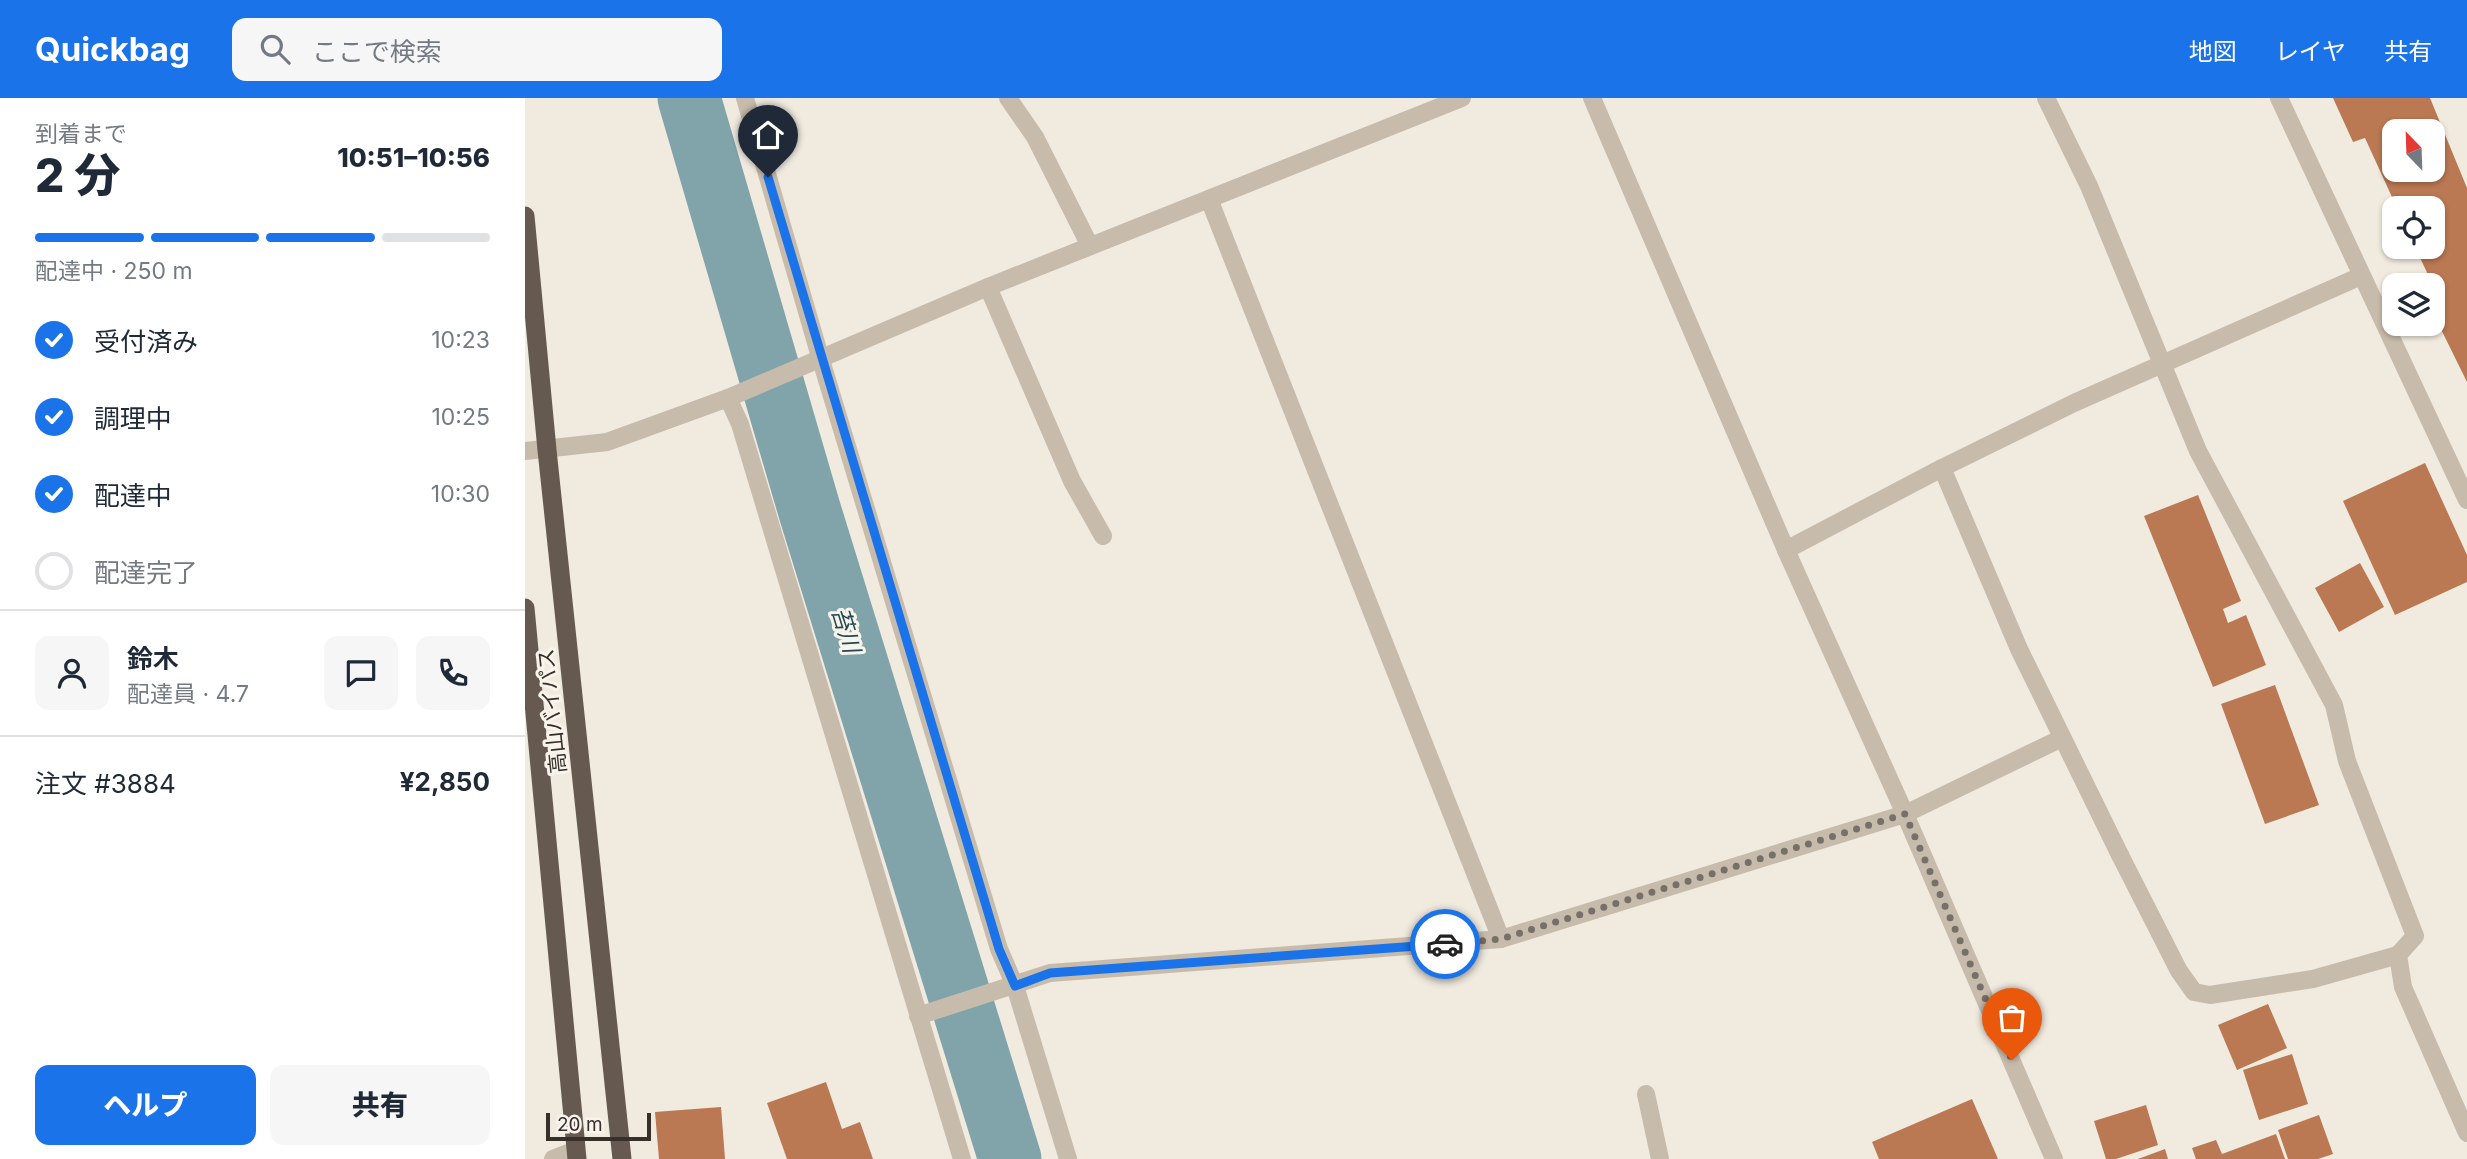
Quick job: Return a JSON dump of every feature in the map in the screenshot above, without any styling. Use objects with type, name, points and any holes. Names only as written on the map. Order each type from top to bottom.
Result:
[{"type":"highway","name":"高山バイパス","points":[[525,216],[622,1159]]},
{"type":"highway","name":"高山バイパス","points":[[525,608],[528,675],[576,1154]]},
{"type":"street","points":[[745,98],[813,363],[999,949],[1008,988],[1068,1159]]},
{"type":"street","points":[[1008,98],[1035,137],[1090,246]]},
{"type":"street","points":[[525,451],[607,442],[734,396],[988,287],[1462,98]]},
{"type":"street","points":[[1592,98],[1786,550],[1905,814],[2055,1159]]},
{"type":"street","points":[[1942,468],[2019,649],[2179,971],[2194,992],[2210,995],[2313,979],[2398,955],[2415,936],[2347,761],[2334,705],[2198,451],[2089,186],[2046,98]]},
{"type":"street","points":[[2279,98],[2467,500]]},
{"type":"street","points":[[1209,199],[1501,939]]},
{"type":"street","points":[[1786,550],[1942,468],[2161,363],[2361,276]]},
{"type":"street","points":[[988,287],[1072,481],[1103,536]]},
{"type":"street","points":[[734,396],[740,424],[924,1015],[962,1159]]},
{"type":"street","points":[[924,1015],[1050,973],[1501,939],[1905,814],[2062,738]]},
{"type":"street","points":[[2398,955],[2403,987],[2467,1133]]},
{"type":"street","points":[[1646,1094],[1660,1159]]},
{"type":"street","points":[[553,1159],[576,1154]]},
{"type":"building","points":[[2333,98],[2430,98],[2439,119],[2382,119],[2382,175],[2365,138],[2353,142]]},
{"type":"building","points":[[2445,134],[2467,188],[2467,382],[2444,336],[2445,273],[2427,273],[2421,259],[2445,259],[2445,196],[2392,196],[2385,182],[2445,182]]},
{"type":"building","points":[[2425,463],[2467,555],[2467,582],[2395,615],[2343,501]]},
{"type":"building","points":[[2198,495],[2241,601],[2223,609],[2228,623],[2246,615],[2266,665],[2213,687],[2144,516]]},
{"type":"building","points":[[2360,563],[2384,607],[2339,632],[2315,588]]},
{"type":"building","points":[[2275,685],[2319,805],[2265,824],[2221,704]]},
{"type":"building","points":[[2268,1004],[2287,1048],[2237,1070],[2218,1025]]},
{"type":"building","points":[[2292,1054],[2308,1104],[2259,1120],[2243,1070]]},
{"type":"building","points":[[826,1082],[842,1129],[860,1122],[873,1159],[787,1159],[767,1103]]},
{"type":"building","points":[[1972,1099],[1998,1159],[1879,1159],[1872,1142]]},
{"type":"building","points":[[2146,1105],[2158,1145],[2116,1159],[2106,1159],[2094,1121]]},
{"type":"building","points":[[721,1107],[725,1159],[659,1159],[655,1112]]},
{"type":"building","points":[[2319,1115],[2333,1154],[2318,1159],[2288,1159],[2278,1130]]},
{"type":"building","points":[[2276,1134],[2285,1159],[2196,1159],[2192,1148],[2216,1140],[2222,1154]]},
{"type":"building","points":[[2165,1149],[2168,1159],[2138,1159]]},
{"type":"waterway","name":"苔川","points":[[689,98],[810,512],[1010,1159]]},
{"type":"way so far","points":[[1445,944],[1501,939],[1905,814],[2012,1060]]},
{"type":"route","points":[[768,177],[999,949],[1015,986],[1050,973],[1445,944]]}]
